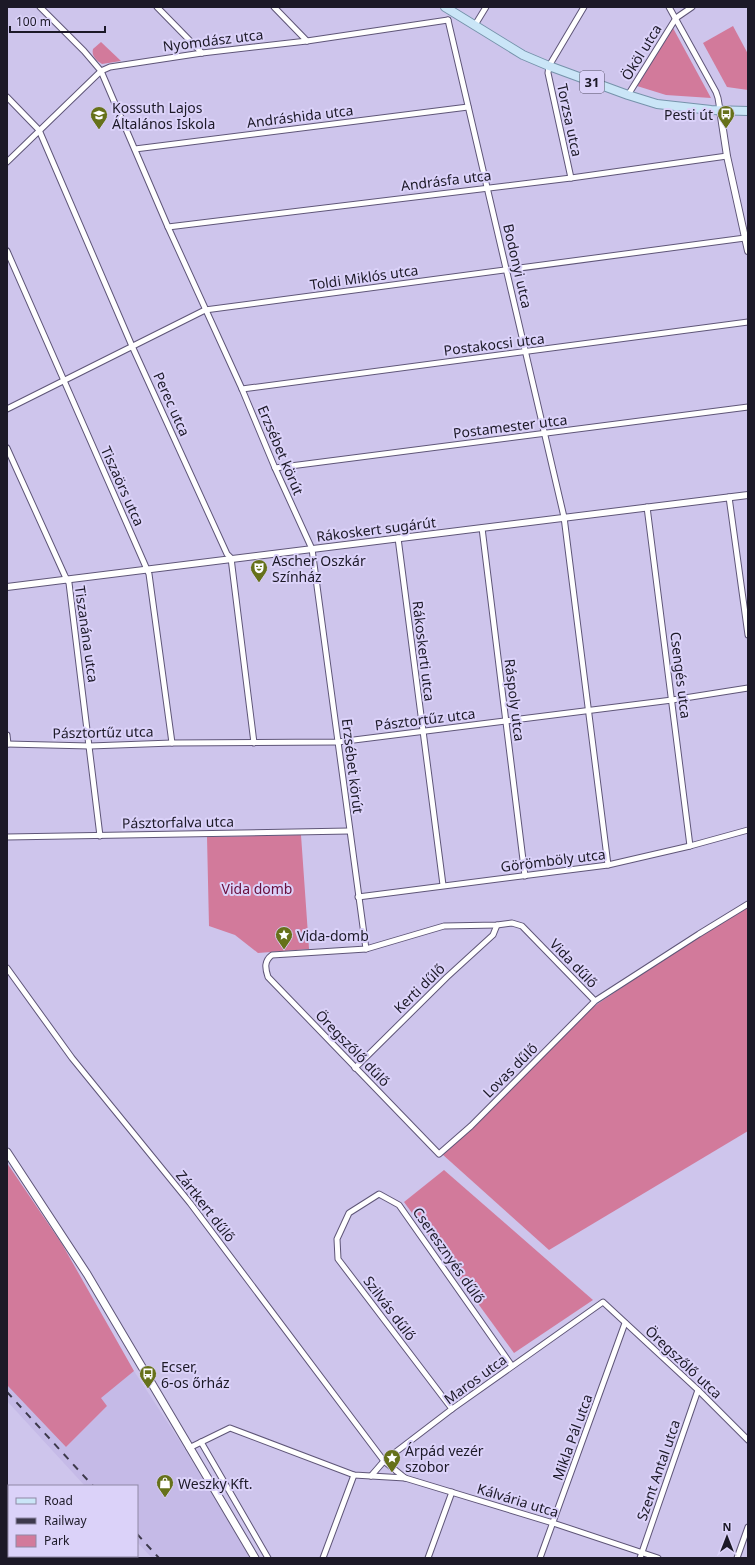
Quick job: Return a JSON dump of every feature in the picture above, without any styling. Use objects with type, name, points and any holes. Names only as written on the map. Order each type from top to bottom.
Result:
[{"type":"main road","name":"31","points":[[448,9],[513,50],[549,66],[628,95],[657,104],[748,111]]},
{"type":"main road","points":[[7,1152],[87,1274],[255,1558]]},
{"type":"street","name":"Erzsébet körút","points":[[40,7],[84,50],[101,71],[168,227],[242,388],[275,468],[312,548],[366,950]]},
{"type":"street","points":[[157,7],[202,53]]},
{"type":"street","points":[[274,7],[307,41]]},
{"type":"street","points":[[475,25],[486,7]]},
{"type":"street","points":[[549,66],[584,7]]},
{"type":"street","points":[[669,7],[718,98],[727,156],[748,251]]},
{"type":"street","name":"Ököl utca","points":[[628,95],[676,18],[692,7]]},
{"type":"street","points":[[448,9],[448,20]]},
{"type":"street","name":"Nyomdász utca","points":[[7,162],[101,71],[120,64],[307,41],[448,20]]},
{"type":"street","name":"Bodonyi utca","points":[[448,20],[564,518],[608,865]]},
{"type":"street","name":"Torzsa utca","points":[[549,66],[548,73],[571,178]]},
{"type":"street","name":"Perec utca","points":[[7,97],[39,130],[132,346],[227,554],[231,558],[254,743]]},
{"type":"street","name":"Andráshida utca","points":[[135,149],[468,107]]},
{"type":"street","name":"Andrásfa utca","points":[[168,227],[487,187],[571,178],[727,156]]},
{"type":"street","name":"Toldi Miklós utca","points":[[7,409],[205,310],[745,238]]},
{"type":"street","name":"Tiszaörs utca","points":[[7,251],[147,570],[150,579],[172,743]]},
{"type":"street","name":"Postakocsi utca","points":[[242,388],[748,322]]},
{"type":"street","name":"Postamester utca","points":[[275,468],[748,407]]},
{"type":"street","name":"Tiszanána utca","points":[[7,448],[69,583],[100,836]]},
{"type":"street","name":"Rákoskert sugárút","points":[[7,587],[748,494]]},
{"type":"street","points":[[729,497],[748,635]]},
{"type":"street","name":"Csengés utca","points":[[647,507],[690,846]]},
{"type":"street","name":"Ráspoly utca","points":[[482,528],[526,876]]},
{"type":"street","name":"Rákoskerti utca","points":[[398,538],[442,885]]},
{"type":"street","name":"Pásztortűz utca","points":[[8,744],[90,746],[172,743],[338,742],[672,700],[748,688]]},
{"type":"street","points":[[7,735],[8,744]]},
{"type":"street","name":"Görömböly utca","points":[[358,897],[442,885],[608,865],[690,846],[748,830]]},
{"type":"street","name":"Pásztorfalva utca","points":[[7,837],[349,831]]},
{"type":"street","name":"Vida dűlő","points":[[272,955],[366,950],[444,926],[497,925],[512,923],[522,926],[595,1001],[748,904]]},
{"type":"street","name":"Kerti dűlő","points":[[355,1068],[447,977],[493,936],[497,925]]},
{"type":"street","name":"Öregszőlő dűlő","points":[[272,955],[268,958],[266,964],[268,977],[438,1154]]},
{"type":"street","name":"Zártkert dűlő","points":[[7,968],[72,1058],[190,1203],[384,1461]]},
{"type":"street","name":"Lovas dűlő","points":[[438,1154],[471,1126],[595,1001]]},
{"type":"street","name":"Cseresznyés dűlő","points":[[349,1213],[379,1194],[399,1205],[512,1366]]},
{"type":"street","name":"Szilvás dűlő","points":[[349,1213],[337,1238],[338,1259],[452,1409]]},
{"type":"street","name":"Maros utca","points":[[371,1476],[384,1461],[452,1409],[603,1302]]},
{"type":"street","name":"Öregszőlő utca","points":[[603,1302],[698,1390],[748,1440]]},
{"type":"street","name":"Mikla Pál utca","points":[[540,1558],[625,1323]]},
{"type":"street","name":"Szent Antal utca","points":[[641,1555],[698,1390]]},
{"type":"street","name":"Kálvária utca","points":[[189,1448],[230,1428],[354,1475],[405,1478],[553,1523],[641,1555],[658,1558]]},
{"type":"street","points":[[201,1442],[268,1558]]},
{"type":"street","points":[[384,1461],[405,1478]]},
{"type":"street","points":[[323,1558],[354,1475]]},
{"type":"street","points":[[428,1558],[452,1492]]},
{"type":"street","points":[[737,1558],[748,1527]]},
{"type":"shaded area","points":[[134,1371],[181,1443],[250,1558],[152,1558],[138,1543],[138,1485],[84,1485],[7,1401],[7,1385],[66,1447],[107,1406],[100,1398]]},
{"type":"green space","points":[[733,26],[748,54],[748,90],[727,87],[703,43]]},
{"type":"green space","points":[[673,28],[711,98],[666,95],[637,86]]},
{"type":"green space","points":[[101,42],[121,61],[102,64],[96,60],[93,54],[93,49]]},
{"type":"green space","name":"Vida domb","points":[[301,835],[309,949],[258,953],[235,935],[209,926],[207,837]]},
{"type":"green space","points":[[748,907],[748,1131],[549,1250],[442,1154],[593,1007],[689,942]]},
{"type":"green space","points":[[7,1163],[62,1244],[134,1371],[101,1398],[107,1406],[66,1447],[7,1385]]},
{"type":"green space","points":[[444,1170],[593,1300],[514,1353],[404,1202]]},
{"type":"railway","points":[[7,1392],[92,1485]]},
{"type":"railway","points":[[138,1535],[159,1558]]},
{"type":"place","name":"Pesti út","points":[[726,129]]},
{"type":"place","name":"Kossuth Lajos Általános Iskola","points":[[99,130]]},
{"type":"place","name":"Ascher Oszkár Színház","points":[[259,583]]},
{"type":"place","name":"Vida-domb","points":[[284,950]]},
{"type":"place","name":"Ecser, 6-os őrház","points":[[148,1389]]},
{"type":"place","name":"Árpád vezér szobor","points":[[392,1473]]},
{"type":"place","name":"Weszky Kft.","points":[[165,1498]]}]
